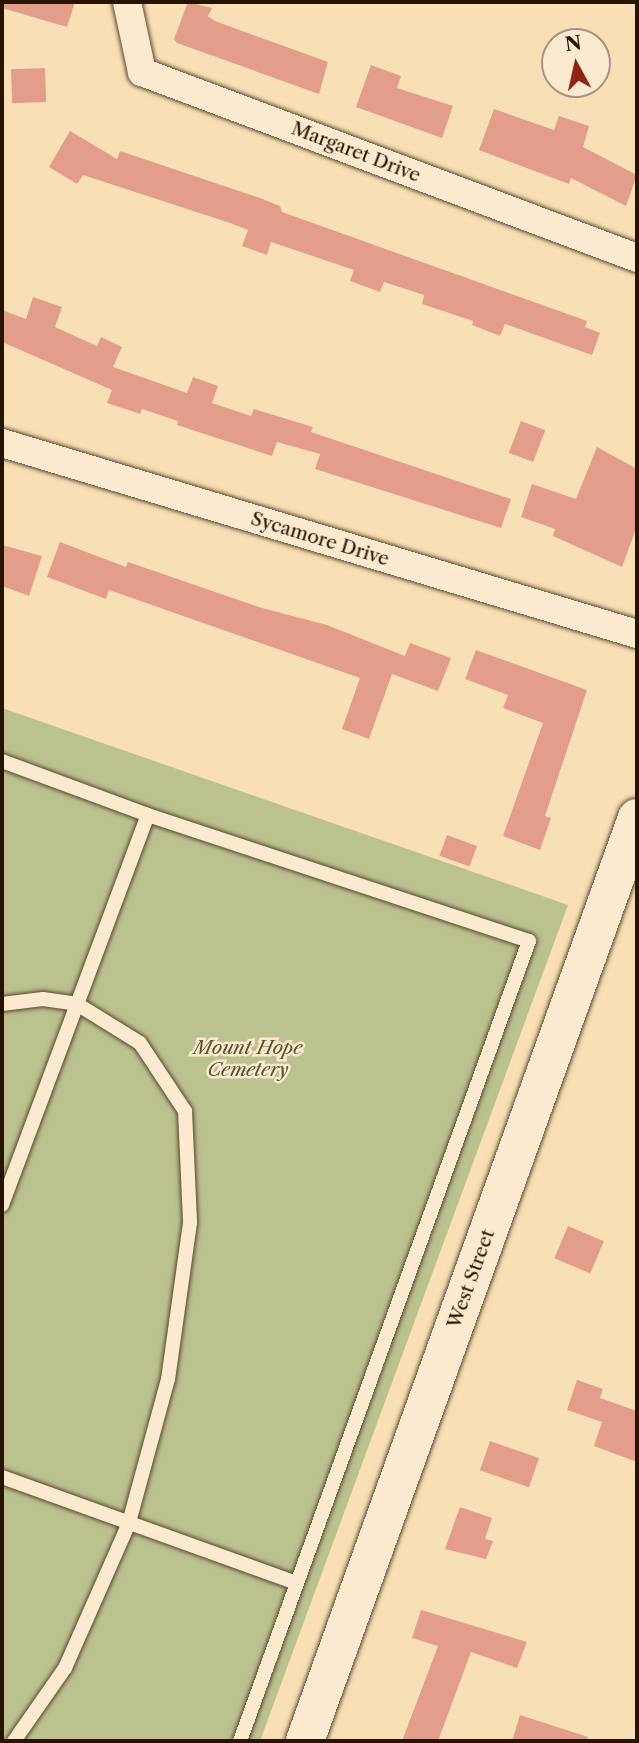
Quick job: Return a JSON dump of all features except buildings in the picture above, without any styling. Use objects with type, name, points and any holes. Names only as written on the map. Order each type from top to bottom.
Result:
[{"type":"main road","name":"West Street","points":[[305,1741],[637,818]]},
{"type":"street","name":"Margaret Drive","points":[[127,2],[142,72],[637,258]]},
{"type":"street","name":"Sycamore Drive","points":[[2,443],[637,635]]},
{"type":"lane","points":[[2,761],[148,815],[529,941],[240,1741]]},
{"type":"lane","points":[[2,1205],[148,815]]},
{"type":"lane","points":[[2,1004],[43,999],[77,1004],[140,1043],[185,1111],[191,1223],[168,1379],[129,1523],[65,1668],[14,1741]]},
{"type":"lane","points":[[2,1477],[297,1583]]},
{"type":"green space","name":"Mount Hope Cemetery","points":[[2,708],[568,905],[260,1741],[2,1741]]}]
